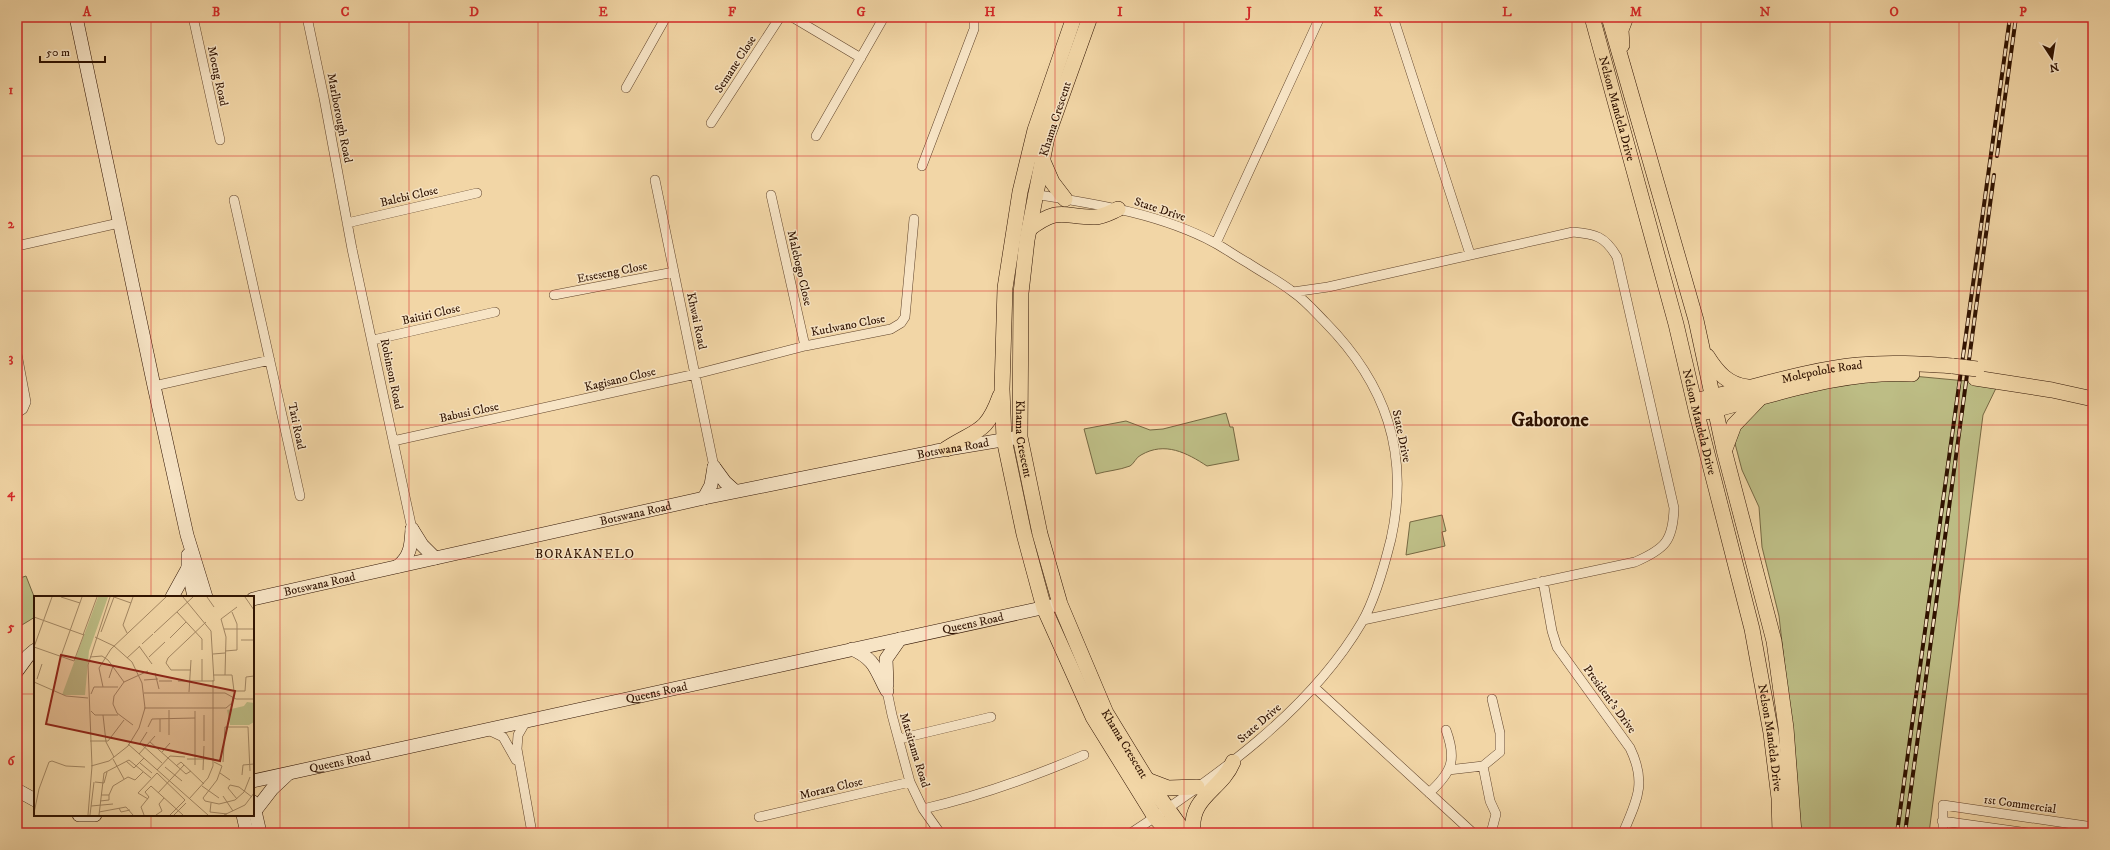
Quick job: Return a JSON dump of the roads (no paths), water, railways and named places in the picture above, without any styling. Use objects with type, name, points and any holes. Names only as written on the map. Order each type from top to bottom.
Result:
[{"type":"main road","points":[[76,17],[187,535],[206,596]]},
{"type":"main road","name":"Khama Crescent","points":[[1074,17],[1035,130],[1020,192],[1005,288],[1002,389],[1004,439],[1024,534],[1044,608],[1093,717],[1161,813],[1185,833]]},
{"type":"main road","name":"Khama Crescent","points":[[1090,17],[1047,137],[1029,228],[1021,293],[1020,437],[1040,534],[1060,604],[1106,713],[1147,780],[1169,833]]},
{"type":"main road","name":"Nelson Mandela Drive","points":[[1592,17],[1676,324],[1695,407],[1760,664],[1771,733],[1779,798],[1780,833]]},
{"type":"main road","name":"Nelson Mandela Drive","points":[[1609,17],[1704,352],[1724,450],[1774,640],[1786,728],[1794,833]]},
{"type":"main road","points":[[1624,68],[1621,30],[1626,17]]},
{"type":"main road","points":[[1042,159],[1052,182],[1065,199]]},
{"type":"main road","points":[[1029,228],[1043,219],[1057,214],[1067,213],[1095,217],[1118,209]]},
{"type":"main road","points":[[1704,352],[1716,371],[1727,380],[1736,386],[1756,393],[1734,425],[1724,450]]},
{"type":"main road","name":"Molepolole Road","points":[[1695,407],[1756,393],[1828,369],[1858,365],[1976,373]]},
{"type":"main road","points":[[1976,373],[2093,389]]},
{"type":"main road","points":[[1976,373],[2093,399]]},
{"type":"main road","points":[[946,449],[980,430],[990,420],[1002,389]]},
{"type":"main road","name":"Botswana Road","points":[[254,599],[736,491],[946,449],[1020,437]]},
{"type":"main road","points":[[714,467],[725,482],[736,491]]},
{"type":"main road","points":[[704,498],[711,485],[714,467]]},
{"type":"main road","points":[[412,529],[422,545],[435,558]]},
{"type":"main road","points":[[398,566],[407,558],[410,552],[412,529]]},
{"type":"main road","points":[[187,535],[188,568],[194,596]]},
{"type":"main road","points":[[173,596],[188,568]]},
{"type":"main road","name":"Queens Road","points":[[254,782],[900,638],[1060,604]]},
{"type":"main road","points":[[887,691],[886,659],[900,638]]},
{"type":"main road","points":[[852,649],[865,655],[872,661],[887,691]]},
{"type":"main road","points":[[17,671],[28,656],[34,651]]},
{"type":"main road","points":[[1193,833],[1192,825],[1197,804],[1229,772],[1233,762]]},
{"type":"main road","points":[[254,805],[288,774]]},
{"type":"main road","points":[[1147,780],[1168,788],[1197,786]]},
{"type":"main road","points":[[17,790],[34,799]]},
{"type":"main road","points":[[247,833],[249,816]]},
{"type":"main road","points":[[253,816],[260,833]]},
{"type":"street","name":"Moeng Road","points":[[193,17],[220,140]]},
{"type":"street","name":"Marlborough Road","points":[[307,17],[347,223]]},
{"type":"street","points":[[626,88],[666,17]]},
{"type":"street","name":"Semane Close","points":[[711,124],[780,17]]},
{"type":"street","points":[[792,17],[861,58]]},
{"type":"street","points":[[816,136],[884,17]]},
{"type":"street","points":[[922,166],[974,29],[974,17]]},
{"type":"street","points":[[1216,243],[1320,17]]},
{"type":"street","points":[[1394,17],[1470,254]]},
{"type":"street","name":"Khwai Road","points":[[656,180],[714,467]]},
{"type":"street","name":"State Drive","points":[[1020,192],[1118,209],[1167,222],[1216,243],[1293,292],[1335,332],[1367,373],[1383,404],[1393,442],[1397,471],[1394,527],[1387,557],[1363,620],[1343,651],[1314,687],[1280,722],[1233,762],[1131,833]]},
{"type":"street","name":"Balebi Close","points":[[347,223],[477,193]]},
{"type":"street","name":"Malebogo Close","points":[[771,195],[805,346]]},
{"type":"street","name":"Tati Road","points":[[234,200],[300,496]]},
{"type":"street","name":"Kutlwano Close","points":[[696,374],[805,346],[891,329],[901,323],[905,317],[907,306],[914,219]]},
{"type":"street","points":[[17,246],[119,223]]},
{"type":"street","name":"Robinson Road","points":[[347,223],[412,529]]},
{"type":"street","points":[[1293,292],[1328,287],[1573,232],[1600,237],[1609,244],[1617,257],[1674,508],[1673,524],[1667,543],[1650,556],[1635,562],[1363,620]]},
{"type":"street","name":"Etseseng Close","points":[[554,295],[674,272]]},
{"type":"street","name":"Baitiri Close","points":[[373,340],[495,312]]},
{"type":"street","points":[[17,354],[26,402],[23,409],[17,413]]},
{"type":"street","points":[[154,386],[270,360]]},
{"type":"street","name":"Kagisano Close","points":[[550,406],[696,374]]},
{"type":"street","name":"Babusi Close","points":[[393,441],[550,406]]},
{"type":"street","name":"President's Drive","points":[[1543,581],[1552,631],[1557,647],[1635,757],[1640,782],[1639,790],[1623,833]]},
{"type":"street","points":[[1314,687],[1473,833]]},
{"type":"street","name":"Matsitama Road","points":[[887,691],[910,782],[923,809],[940,833]]},
{"type":"street","points":[[1448,770],[1484,766],[1500,752],[1500,733],[1492,699]]},
{"type":"street","points":[[899,739],[991,717]]},
{"type":"street","points":[[526,721],[517,742],[518,765],[532,833]]},
{"type":"street","points":[[488,730],[499,734],[507,742],[518,765]]},
{"type":"street","points":[[1429,793],[1446,776],[1452,762],[1450,743],[1446,730]]},
{"type":"street","points":[[923,809],[968,799],[1002,788],[1084,755]]},
{"type":"street","points":[[1484,766],[1490,802],[1496,814],[1491,833]]},
{"type":"street","name":"Morara Close","points":[[758,817],[910,782]]},
{"type":"street","name":"1st Commercial","points":[[1942,821],[1943,806],[2093,827]]},
{"type":"street","points":[[1943,833],[1951,822],[1953,807]]},
{"type":"street","points":[[1943,833],[1942,821],[2028,833]]},
{"type":"railway","points":[[1897,833],[2010,17]]},
{"type":"railway","points":[[1997,156],[2016,17]]},
{"type":"railway","points":[[1905,833],[1994,175]]},
{"type":"district","name":"Gaborone","points":[[1550,419]]},
{"type":"district","name":"BORAKANELO","points":[[585,553]]}]
